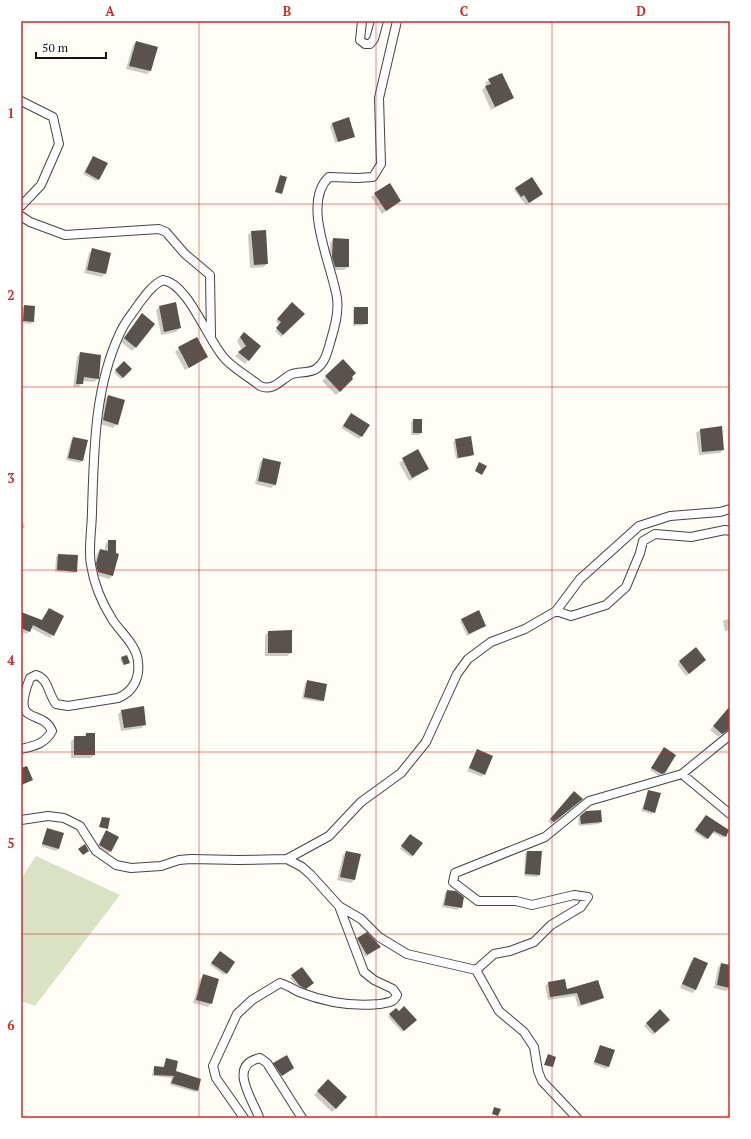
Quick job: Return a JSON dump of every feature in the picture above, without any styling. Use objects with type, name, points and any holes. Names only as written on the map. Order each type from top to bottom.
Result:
[{"type":"street","points":[[362,21],[360,40],[365,44],[370,44],[374,39],[380,21]]},
{"type":"street","points":[[21,749],[39,745],[48,738],[52,731],[50,726],[25,711],[23,704],[30,678],[36,675],[44,679],[51,698],[56,704],[68,706],[118,698],[126,695],[132,689],[138,676],[136,651],[104,606],[91,565],[93,456],[95,431],[104,380],[120,333],[146,294],[156,283],[163,280],[174,284],[194,310],[226,360],[266,388],[275,386],[292,375],[313,371],[322,364],[337,318],[337,299],[317,211],[318,196],[322,184],[329,177],[366,178],[373,177],[378,171],[381,164],[379,98],[397,21]]},
{"type":"street","points":[[21,101],[53,117],[58,144],[41,185],[21,206]]},
{"type":"street","points":[[21,216],[30,222],[65,235],[159,229],[166,232],[185,254],[210,274],[211,336]]},
{"type":"street","points":[[21,820],[48,816],[64,818],[80,826],[96,851],[116,865],[131,868],[161,866],[179,860],[191,859],[238,860],[286,858],[329,836],[361,802],[401,773],[426,742],[457,674],[468,659],[491,642],[525,629],[556,611],[580,579],[639,526],[670,516],[720,512],[730,509]]},
{"type":"street","points":[[556,611],[571,616],[606,604],[626,587],[640,553],[643,541],[655,534],[691,537],[725,530],[730,531]]},
{"type":"street","points":[[476,970],[494,954],[510,951],[534,942],[551,925],[581,907],[588,897],[574,895],[532,905],[516,902],[478,901],[453,882],[455,873],[545,837],[589,801],[682,774],[730,735]]},
{"type":"street","points":[[682,774],[730,814]]},
{"type":"street","points":[[286,858],[302,867],[311,875],[339,906],[361,919],[379,937],[407,954],[476,970],[499,1011],[524,1032],[534,1047],[542,1082],[577,1118]]},
{"type":"street","points":[[244,1118],[221,1087],[216,1078],[213,1066],[237,1014],[252,1000],[280,983],[318,999],[337,1004],[365,1005],[392,1002],[396,999],[397,996],[393,989],[367,976],[361,968],[339,906]]},
{"type":"street","points":[[258,1118],[259,1117],[243,1079],[245,1066],[251,1060],[260,1058],[267,1063],[302,1118]]},
{"type":"green space","points":[[36,856],[120,895],[35,1006],[21,1001],[21,879]]},
{"type":"building","points":[[136,41],[158,47],[151,71],[129,66]]},
{"type":"building","points":[[502,73],[514,98],[495,107],[485,86],[491,84],[488,79]]},
{"type":"building","points":[[349,117],[355,137],[338,142],[332,123]]},
{"type":"building","points":[[93,156],[108,163],[99,180],[85,172]]},
{"type":"building","points":[[280,175],[287,177],[282,194],[275,192]]},
{"type":"building","points":[[532,177],[543,194],[529,203],[524,195],[521,197],[515,188]]},
{"type":"building","points":[[390,183],[401,201],[386,211],[374,193]]},
{"type":"building","points":[[266,230],[268,264],[254,265],[251,231]]},
{"type":"building","points":[[333,238],[349,239],[349,267],[335,267],[332,257]]},
{"type":"building","points":[[92,248],[111,253],[106,274],[87,270]]},
{"type":"building","points":[[176,302],[181,328],[164,332],[159,306]]},
{"type":"building","points":[[292,302],[305,314],[283,335],[276,328],[281,322],[277,319]]},
{"type":"building","points":[[24,305],[35,306],[34,322],[23,321]]},
{"type":"building","points":[[354,307],[368,307],[368,324],[354,324]]},
{"type":"building","points":[[142,313],[155,324],[136,348],[124,338]]},
{"type":"building","points":[[244,332],[261,346],[249,361],[238,352],[246,346],[240,337]]},
{"type":"building","points":[[197,337],[208,357],[189,368],[178,347]]},
{"type":"building","points":[[80,352],[101,355],[99,379],[84,377],[83,384],[76,384]]},
{"type":"building","points":[[343,359],[356,373],[352,377],[353,379],[340,392],[325,376]]},
{"type":"building","points":[[124,361],[132,369],[123,378],[115,370]]},
{"type":"building","points":[[108,395],[125,400],[118,425],[103,420]]},
{"type":"building","points":[[351,413],[370,425],[362,437],[343,426]]},
{"type":"building","points":[[413,419],[422,419],[422,433],[413,433]]},
{"type":"building","points":[[722,426],[724,450],[702,452],[700,429]]},
{"type":"building","points":[[471,436],[474,455],[458,458],[455,439]]},
{"type":"building","points":[[73,437],[88,440],[83,461],[68,458]]},
{"type":"building","points":[[418,449],[429,469],[412,478],[402,458]]},
{"type":"building","points":[[263,458],[281,462],[276,485],[258,481]]},
{"type":"building","points":[[479,462],[487,466],[482,475],[475,471]]},
{"type":"building","points":[[108,540],[116,540],[116,553],[119,554],[113,576],[98,572],[96,564],[100,549],[108,551]]},
{"type":"building","points":[[58,554],[78,555],[77,572],[57,570]]},
{"type":"building","points":[[49,608],[64,616],[54,636],[33,625],[30,632],[21,628],[21,612],[42,620]]},
{"type":"building","points":[[479,610],[486,626],[469,634],[461,619]]},
{"type":"building","points":[[292,630],[292,653],[268,653],[268,631]]},
{"type":"building","points":[[696,647],[706,660],[689,674],[679,661]]},
{"type":"building","points":[[127,655],[130,663],[124,665],[121,657]]},
{"type":"building","points":[[307,680],[327,684],[324,701],[304,697]]},
{"type":"building","points":[[144,706],[146,725],[124,728],[121,710]]},
{"type":"building","points":[[730,706],[730,729],[722,734],[713,726]]},
{"type":"building","points":[[86,733],[95,733],[95,755],[74,755],[74,736],[86,736]]},
{"type":"building","points":[[664,747],[676,755],[665,773],[662,774],[651,768]]},
{"type":"building","points":[[477,749],[493,756],[485,775],[469,768]]},
{"type":"building","points":[[27,766],[33,780],[21,785],[21,768]]},
{"type":"building","points":[[648,790],[661,793],[655,813],[643,809]]},
{"type":"building","points":[[574,791],[583,799],[554,822],[550,819]]},
{"type":"building","points":[[601,810],[602,822],[581,824],[580,816],[586,811]]},
{"type":"building","points":[[706,815],[729,830],[726,837],[714,831],[708,839],[695,830]]},
{"type":"building","points":[[102,817],[110,818],[108,829],[99,827]]},
{"type":"building","points":[[47,828],[64,833],[59,849],[42,844]]},
{"type":"building","points":[[106,830],[119,837],[111,852],[99,845]]},
{"type":"building","points":[[410,834],[423,843],[413,856],[401,846]]},
{"type":"building","points":[[85,844],[89,851],[83,855],[78,849]]},
{"type":"building","points":[[346,851],[361,854],[355,880],[340,877]]},
{"type":"building","points":[[527,851],[542,851],[540,875],[525,874]]},
{"type":"building","points":[[447,890],[456,891],[464,897],[462,908],[444,905]]},
{"type":"building","points":[[367,932],[381,947],[367,955],[357,938]]},
{"type":"building","points":[[220,951],[235,962],[227,974],[211,963]]},
{"type":"building","points":[[694,957],[708,963],[696,990],[682,984]]},
{"type":"building","points":[[721,963],[730,965],[730,988],[717,985]]},
{"type":"building","points":[[302,967],[314,983],[306,989],[300,986],[291,975]]},
{"type":"building","points":[[203,974],[219,979],[212,1004],[196,1000]]},
{"type":"building","points":[[565,979],[567,989],[598,980],[604,998],[581,1005],[577,993],[550,997],[548,982]]},
{"type":"building","points":[[404,1006],[417,1020],[404,1031],[389,1014],[396,1008],[399,1011]]},
{"type":"building","points":[[660,1009],[670,1020],[655,1033],[646,1023]]},
{"type":"building","points":[[600,1045],[615,1050],[609,1067],[594,1062]]},
{"type":"building","points":[[548,1054],[556,1057],[553,1067],[544,1065]]},
{"type":"building","points":[[287,1055],[294,1068],[282,1076],[273,1063]]},
{"type":"building","points":[[166,1058],[178,1061],[176,1071],[201,1079],[198,1091],[171,1083],[174,1076],[154,1075],[154,1066],[164,1067]]},
{"type":"building","points":[[328,1079],[347,1097],[336,1109],[317,1091]]},
{"type":"building","points":[[494,1107],[501,1109],[498,1116],[492,1114]]}]
